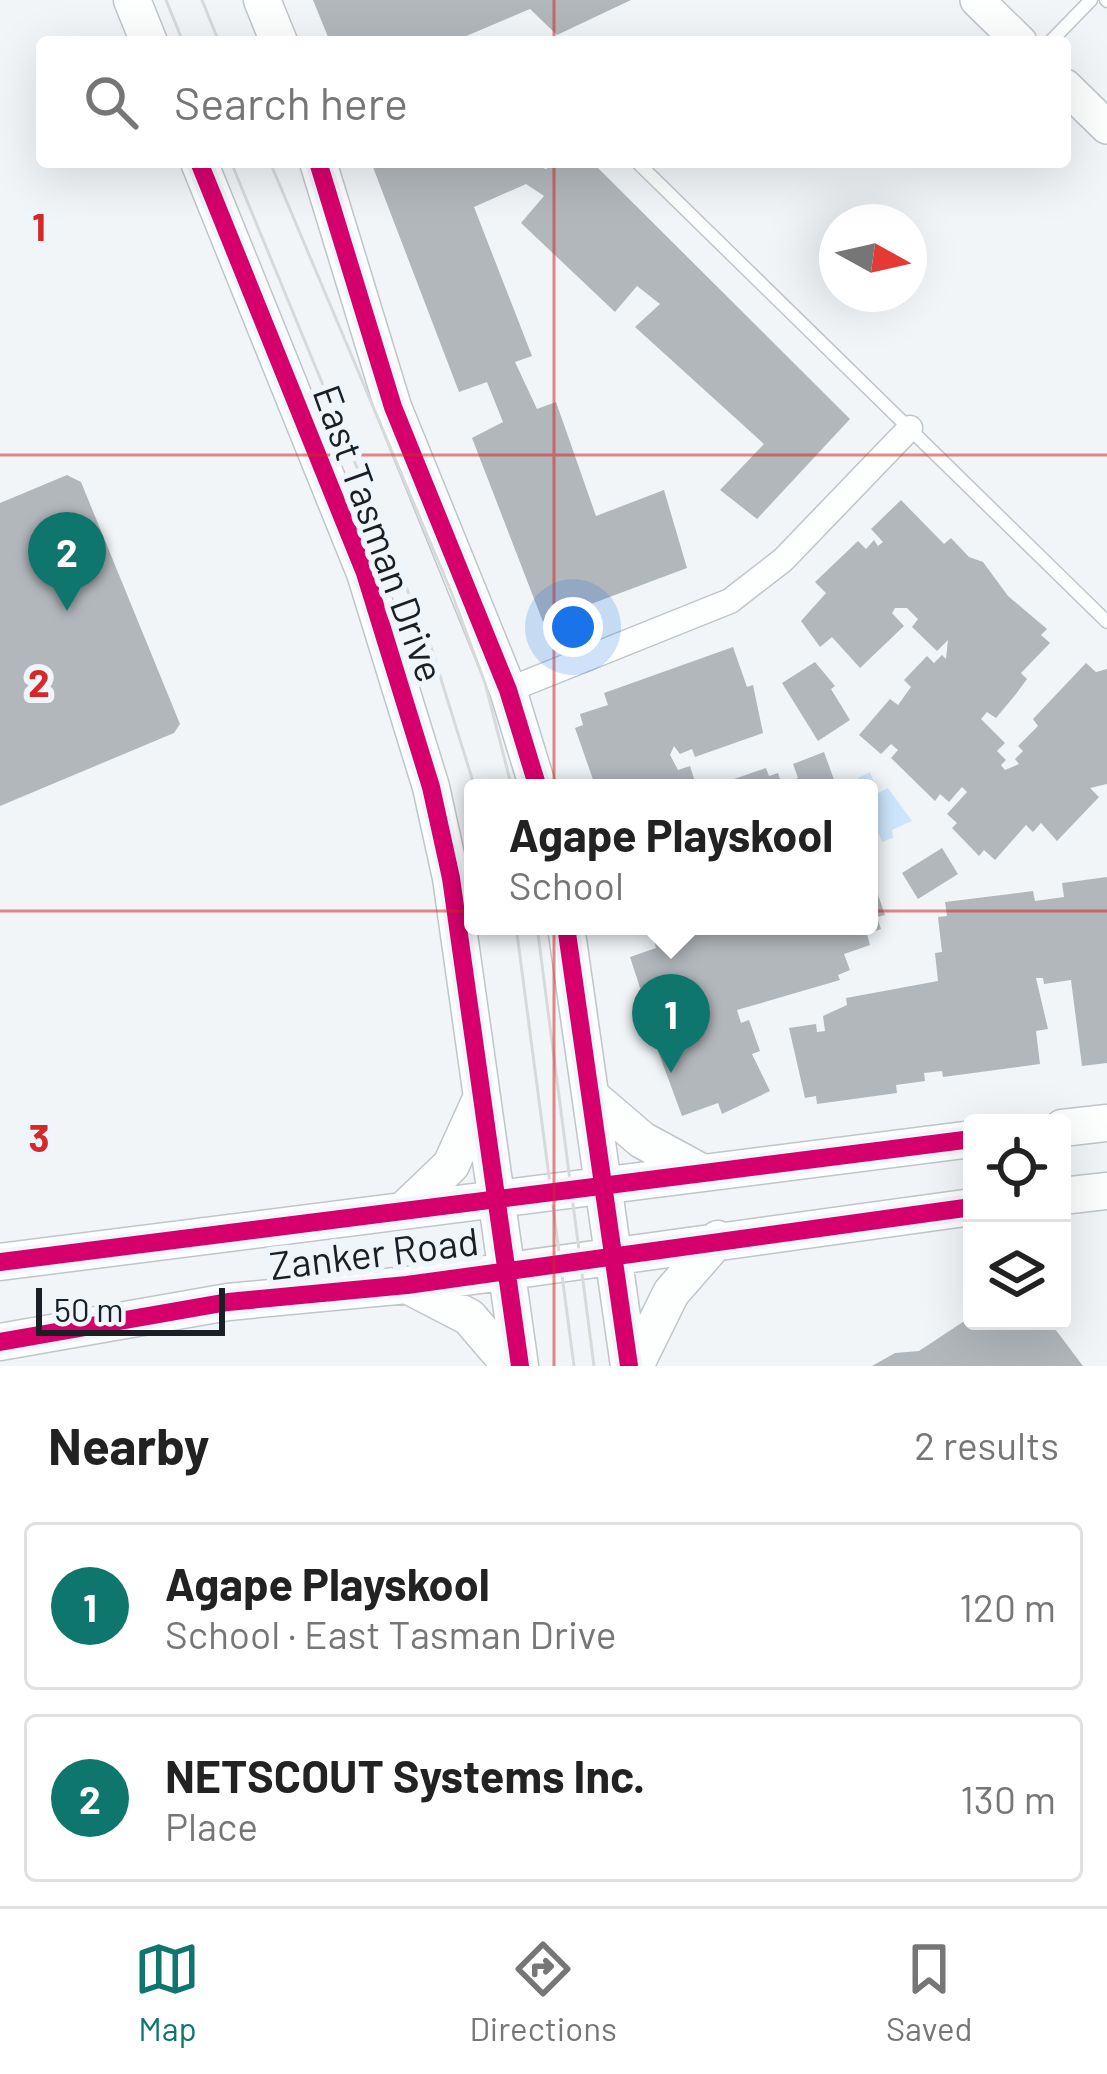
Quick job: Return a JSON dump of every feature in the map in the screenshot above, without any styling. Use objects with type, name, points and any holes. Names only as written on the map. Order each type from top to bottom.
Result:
[{"type":"main road","points":[[132,0],[147,36]]},
{"type":"main road","points":[[262,0],[277,36]]},
{"type":"main road","points":[[977,0],[1014,36]]},
{"type":"main road","points":[[1071,92],[1107,127]]},
{"type":"main road","name":"East Tasman Drive","points":[[201,168],[390,642],[451,878],[520,1366]]},
{"type":"main road","name":"East Tasman Drive","points":[[320,168],[393,407],[508,690],[535,779]]},
{"type":"main road","points":[[567,935],[611,1254],[632,1366]]},
{"type":"main road","points":[[405,1209],[452,1165],[482,1096]]},
{"type":"main road","points":[[593,1098],[642,1140],[701,1172]]},
{"type":"main road","points":[[1071,1127],[1107,1123]]},
{"type":"main road","name":"Zanker Road","points":[[0,1262],[963,1140]]},
{"type":"main road","points":[[1071,1195],[1107,1191]]},
{"type":"main road","name":"Zanker Road","points":[[0,1342],[228,1302],[407,1285],[963,1209]]},
{"type":"main road","points":[[632,1366],[671,1293],[718,1239]]},
{"type":"main road","points":[[407,1285],[469,1317],[511,1366]]},
{"type":"street","points":[[508,690],[730,601],[783,560],[910,428]]},
{"type":"lane","points":[[1056,36],[1091,0]]},
{"type":"lane","points":[[643,168],[1107,622]]},
{"type":"water","points":[[888,788],[912,821],[892,830],[893,838],[882,842],[878,793]]},
{"type":"building","points":[[313,0],[631,0],[557,35],[530,9],[466,36],[328,36]]},
{"type":"building","points":[[373,168],[598,168],[850,419],[757,519],[720,490],[764,444],[635,327],[660,304],[637,286],[615,312],[521,223],[544,196],[526,184],[474,207],[532,356],[515,362],[537,409],[556,402],[596,516],[664,490],[687,568],[543,622],[472,438],[503,422],[487,382],[459,392]]},
{"type":"building","points":[[67,475],[81,482],[180,724],[174,733],[0,806],[0,503]]},
{"type":"building","points":[[901,500],[944,544],[951,538],[969,557],[983,562],[1008,596],[1047,629],[1041,635],[1050,643],[1021,673],[1027,679],[1016,694],[996,718],[987,712],[981,719],[1005,743],[997,751],[1006,760],[1001,765],[1005,770],[1019,764],[1015,759],[1023,751],[1018,746],[1038,726],[1033,719],[1086,663],[1096,672],[1107,669],[1107,784],[1090,788],[1099,797],[1057,841],[1041,823],[1033,832],[1026,825],[995,860],[984,850],[979,856],[952,828],[957,823],[947,814],[967,792],[962,787],[949,802],[940,794],[935,801],[891,758],[898,750],[891,744],[881,754],[859,735],[890,699],[898,705],[911,687],[904,680],[927,656],[934,663],[942,655],[946,659],[948,640],[937,651],[912,627],[918,619],[907,608],[895,608],[892,613],[904,626],[860,668],[832,637],[820,647],[801,621],[826,593],[815,582],[858,541],[866,549],[874,540],[878,546],[883,542],[871,529]]},
{"type":"building","points":[[733,647],[747,687],[753,685],[763,733],[695,757],[692,749],[680,754],[674,746],[670,755],[678,770],[690,766],[694,779],[593,779],[575,728],[583,725],[580,714],[608,705],[604,693]]},
{"type":"building","points":[[815,662],[835,686],[831,689],[850,720],[818,741],[782,683]]},
{"type":"building","points":[[824,752],[834,779],[796,779],[793,764]]},
{"type":"building","points":[[766,768],[769,776],[778,773],[780,779],[734,779]]},
{"type":"building","points":[[942,848],[958,874],[918,899],[902,873]]},
{"type":"building","points":[[1107,877],[1107,1063],[1082,1066],[1071,980],[1044,984],[1043,978],[1036,978],[1048,1029],[1036,1031],[1040,1064],[943,1077],[942,1071],[924,1073],[925,1081],[896,1085],[897,1093],[817,1104],[816,1096],[805,1098],[789,1028],[816,1024],[817,1032],[825,1031],[823,1016],[847,1005],[846,998],[938,981],[935,953],[942,952],[938,917],[947,916],[945,902],[1033,891],[1035,901],[1064,897],[1062,883]]},
{"type":"building","points":[[671,935],[867,935],[870,945],[844,954],[850,970],[838,975],[840,980],[737,1010],[741,1023],[749,1020],[760,1051],[752,1054],[770,1091],[722,1114],[718,1103],[682,1116],[640,1002],[644,1000],[630,957],[656,948],[654,941]]},
{"type":"building","points":[[963,1322],[963,1330],[1056,1330],[1083,1366],[872,1366],[895,1353],[919,1351]]},
{"type":"tram line","points":[[166,0],[181,36]]},
{"type":"tram line","points":[[202,0],[217,36]]},
{"type":"tram line","points":[[233,168],[431,647],[472,779]]},
{"type":"tram line","points":[[273,168],[452,594],[485,683],[510,779]]},
{"type":"tram line","points":[[517,935],[574,1366]]},
{"type":"tram line","points":[[538,935],[594,1366]]},
{"type":"cycle path","points":[[201,168],[365,573],[431,787],[451,878],[520,1366]]},
{"type":"cycle path","points":[[320,168],[393,407],[508,690],[535,779]]},
{"type":"cycle path","points":[[567,935],[629,1366]]},
{"type":"cycle path","points":[[0,1262],[963,1140]]},
{"type":"cycle path","points":[[0,1342],[228,1302],[407,1285],[963,1208]]},
{"type":"place","name":"NETSCOUT Systems Inc.","points":[[67,611]]},
{"type":"place","name":"Agape Playskool","points":[[671,1073]]}]
